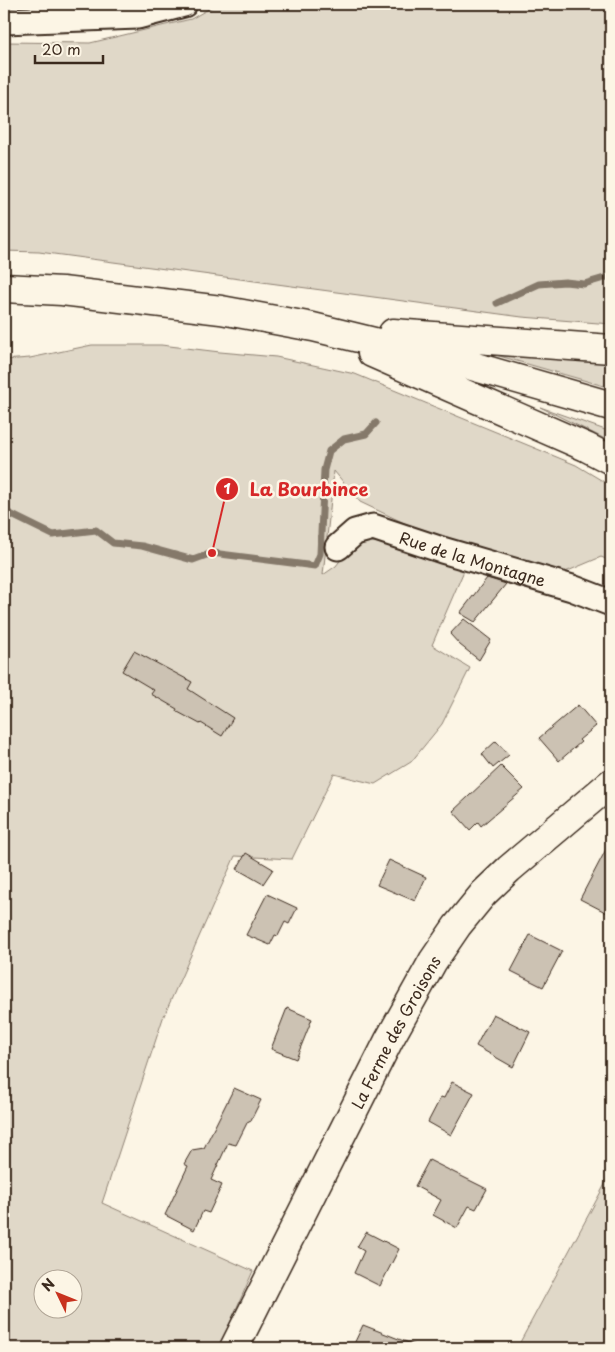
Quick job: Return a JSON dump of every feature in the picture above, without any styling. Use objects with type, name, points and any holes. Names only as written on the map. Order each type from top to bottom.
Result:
[{"type":"main road","points":[[4,288],[62,291],[221,310],[313,327],[465,364],[611,406]]},
{"type":"main road","points":[[313,327],[611,349]]},
{"type":"main road","points":[[313,327],[586,447],[611,460]]},
{"type":"main road","name":"La Ferme des Groisons","points":[[239,1338],[389,1040],[433,961],[452,933],[484,893],[509,869],[611,783]]},
{"type":"street","points":[[4,21],[138,16],[184,4]]},
{"type":"street","name":"Rue de la Montagne","points":[[338,547],[355,532],[373,527],[442,550],[572,588],[611,603]]},
{"type":"shaded area","points":[[217,4],[611,4],[611,324],[522,317],[39,252],[4,251],[4,42],[90,43],[191,19]]},
{"type":"shaded area","points":[[92,345],[161,345],[276,357],[355,374],[576,465],[611,486],[611,561],[601,557],[563,573],[419,530],[360,502],[334,471],[323,575],[336,566],[354,542],[385,542],[466,566],[432,645],[470,668],[442,724],[411,762],[375,784],[334,774],[292,859],[235,856],[163,1018],[102,1203],[253,1271],[217,1348],[4,1348],[4,360],[30,358]]},
{"type":"shaded area","points":[[489,353],[611,359],[611,388]]},
{"type":"shaded area","points":[[540,407],[611,432],[611,442]]},
{"type":"shaded area","points":[[611,1173],[611,1348],[517,1348]]},
{"type":"building","points":[[487,578],[506,584],[475,622],[460,613]]},
{"type":"building","points":[[464,619],[491,640],[479,660],[460,645],[450,634]]},
{"type":"building","points":[[134,651],[192,682],[188,689],[233,718],[222,736],[176,711],[177,709],[151,694],[154,690],[122,671]]},
{"type":"building","points":[[578,705],[596,726],[579,740],[581,742],[559,761],[539,738]]},
{"type":"building","points":[[496,741],[509,755],[493,768],[482,754]]},
{"type":"building","points":[[501,766],[524,789],[481,826],[478,822],[470,830],[453,811]]},
{"type":"building","points":[[611,840],[611,915],[580,899]]},
{"type":"building","points":[[246,853],[273,869],[263,884],[237,869]]},
{"type":"building","points":[[389,860],[426,877],[415,901],[377,885]]},
{"type":"building","points":[[267,894],[297,908],[289,924],[285,922],[278,936],[275,935],[270,945],[246,935]]},
{"type":"building","points":[[530,935],[562,951],[543,987],[511,971]]},
{"type":"building","points":[[287,1008],[312,1019],[296,1059],[271,1049]]},
{"type":"building","points":[[493,1014],[530,1032],[513,1067],[476,1046]]},
{"type":"building","points":[[452,1082],[474,1093],[451,1135],[428,1122],[441,1097],[444,1098]]},
{"type":"building","points":[[234,1088],[261,1100],[236,1145],[228,1143],[211,1180],[222,1185],[209,1213],[203,1211],[194,1230],[165,1215],[188,1166],[184,1164],[192,1150],[204,1148]]},
{"type":"building","points":[[429,1160],[487,1189],[476,1209],[469,1206],[457,1228],[433,1215],[441,1200],[415,1186]]},
{"type":"building","points":[[366,1232],[399,1249],[380,1286],[354,1273],[364,1251],[357,1247]]},
{"type":"building","points":[[363,1325],[419,1347],[419,1348],[352,1348]]},
{"type":"waterway","points":[[497,303],[539,284],[565,282],[584,284],[611,276]]},
{"type":"waterway","points":[[4,511],[53,535],[96,530],[113,543],[142,546],[193,560],[212,553],[315,566],[320,554],[324,470],[329,451],[344,439],[366,434],[376,423]]},
{"type":"place","name":"La Bourbince","points":[[212,553]]}]
